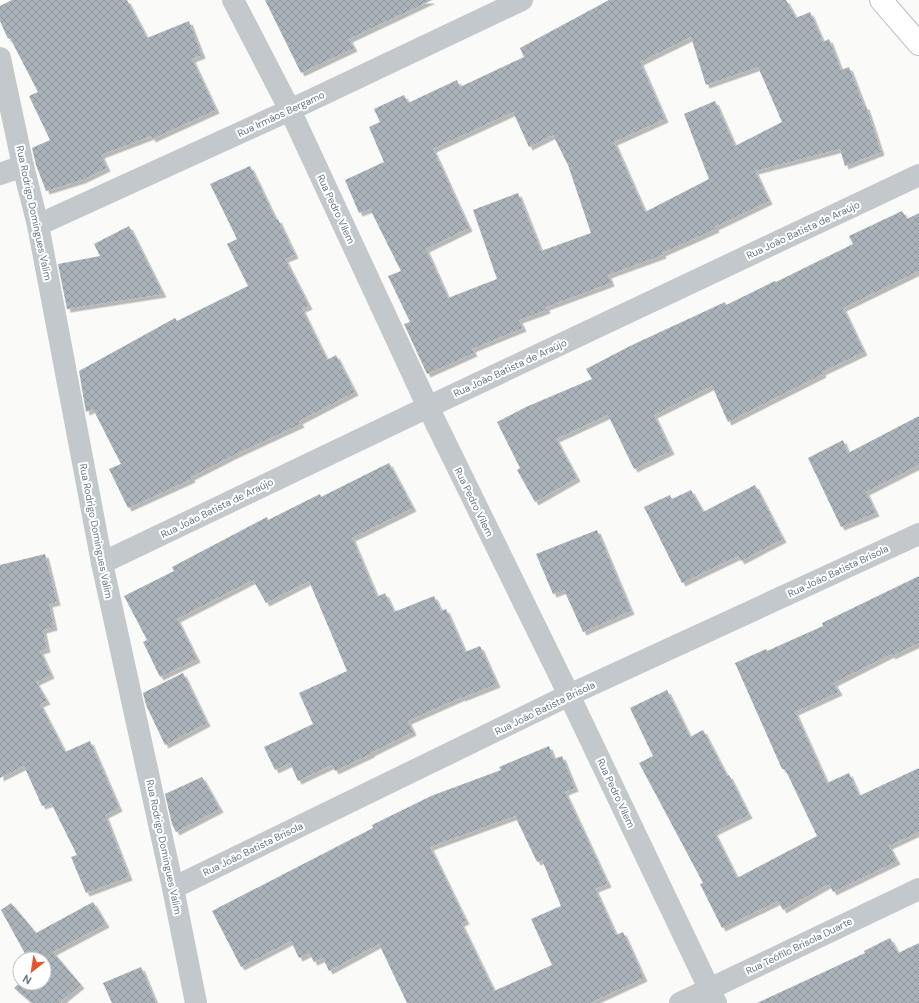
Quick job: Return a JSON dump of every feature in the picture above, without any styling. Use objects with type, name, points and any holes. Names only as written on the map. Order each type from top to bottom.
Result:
[{"type":"street","name":"Rua Pedro Vilem","points":[[233,0],[290,110],[428,407],[569,695],[712,996]]},
{"type":"street","name":"Rua Irmãos Bergamo","points":[[38,225],[290,110],[522,0]]},
{"type":"street","points":[[881,0],[919,44]]},
{"type":"street","name":"Rua Rodrigo Domingues Valim","points":[[0,58],[23,166],[38,225],[102,563],[173,888],[196,1003]]},
{"type":"street","points":[[0,174],[23,166]]},
{"type":"street","name":"Rua João Batista de Araújo","points":[[102,563],[919,175]]},
{"type":"street","name":"Rua João Batista Brisola","points":[[173,888],[569,695],[919,534]]},
{"type":"street","name":"Rua Teófilo Brisola Duarte","points":[[680,1003],[712,996],[919,889]]},
{"type":"building","points":[[12,0],[127,0],[147,38],[189,21],[202,55],[192,59],[216,110],[152,139],[151,136],[101,155],[107,168],[82,180],[46,191],[36,165],[32,148],[50,140],[29,96],[38,92],[10,38],[8,39],[0,21],[0,6]]},
{"type":"building","points":[[265,0],[432,0],[349,39],[354,48],[301,73]]},
{"type":"building","points":[[609,0],[786,0],[796,18],[810,12],[823,42],[829,39],[841,70],[849,67],[864,106],[866,106],[881,152],[845,166],[840,149],[755,171],[769,201],[715,227],[716,229],[662,253],[663,255],[608,275],[611,283],[546,307],[547,310],[519,320],[523,328],[472,349],[474,353],[427,374],[404,324],[410,322],[388,276],[401,271],[370,209],[359,213],[345,180],[384,162],[369,127],[380,122],[374,109],[404,95],[408,103],[457,80],[460,87],[524,57],[520,48]],"holes":[[[691,37],[706,85],[758,67],[782,122],[735,146],[715,101],[684,114],[709,179],[645,212],[614,142],[665,119],[640,62]],[[513,112],[529,147],[553,135],[568,165],[591,233],[541,251],[518,193],[473,210],[497,279],[448,298],[426,249],[469,228],[433,149]]]},
{"type":"building","points":[[250,166],[295,255],[285,259],[309,306],[302,309],[327,360],[336,355],[355,392],[299,421],[301,424],[232,456],[191,477],[192,479],[128,508],[109,469],[121,464],[93,409],[86,412],[79,371],[175,318],[177,321],[248,286],[227,244],[237,239],[210,184]]},
{"type":"building","points":[[902,211],[907,219],[919,213],[919,271],[843,308],[864,352],[822,372],[823,374],[728,422],[712,386],[654,415],[671,451],[634,469],[608,415],[556,439],[577,478],[535,502],[517,470],[520,468],[497,422],[526,407],[592,379],[586,369],[630,346],[725,302],[726,305],[853,244],[849,236]]},
{"type":"building","points":[[129,226],[163,294],[67,309],[58,264],[100,256],[94,244]]},
{"type":"building","points":[[919,416],[919,465],[866,492],[876,513],[841,527],[808,458],[843,440],[848,453]]},
{"type":"building","points":[[389,463],[413,508],[352,538],[377,597],[385,593],[394,612],[434,596],[441,611],[446,609],[465,652],[480,646],[497,684],[462,697],[408,721],[413,732],[371,754],[335,771],[332,765],[298,781],[290,763],[275,770],[264,747],[313,724],[299,693],[347,671],[309,581],[266,603],[253,580],[177,619],[197,659],[160,677],[143,642],[147,640],[124,596],[174,571],[172,567],[267,517],[268,520],[320,494],[321,497]]},
{"type":"building","points":[[755,485],[783,539],[741,561],[738,556],[682,583],[644,507],[670,495],[672,499],[691,490],[703,512]]},
{"type":"building","points":[[597,530],[631,611],[583,632],[564,590],[553,594],[536,554]]},
{"type":"building","points":[[45,554],[57,602],[49,604],[54,627],[43,630],[47,649],[40,651],[51,675],[36,682],[47,701],[40,704],[65,752],[90,741],[119,808],[105,815],[129,877],[86,893],[71,857],[77,855],[51,803],[42,806],[24,766],[0,778],[0,565]]},
{"type":"building","points":[[919,576],[919,643],[892,656],[891,654],[834,683],[839,692],[795,712],[827,783],[849,773],[859,796],[919,768],[919,832],[889,846],[897,861],[833,892],[829,884],[783,910],[778,901],[722,928],[700,884],[703,883],[639,763],[653,756],[630,708],[667,690],[690,737],[703,730],[727,776],[729,775],[749,815],[714,832],[737,878],[817,836],[785,769],[782,769],[735,663],[766,649],[767,651],[823,626],[822,623]]},
{"type":"building","points":[[183,673],[207,723],[165,745],[146,705],[143,693]]},
{"type":"building","points":[[549,746],[554,759],[562,756],[575,788],[565,792],[608,884],[595,889],[616,935],[623,932],[644,978],[590,1003],[407,1003],[379,944],[329,971],[323,958],[314,962],[309,953],[299,958],[291,941],[241,967],[212,911],[373,828],[372,825],[431,796],[501,770],[499,767]],"holes":[[[515,816],[537,862],[542,860],[561,906],[531,919],[552,965],[494,991],[461,923],[466,921],[430,847]]]},
{"type":"building","points":[[202,777],[220,809],[176,832],[172,824],[165,794]]},
{"type":"building","points":[[93,902],[106,924],[53,952],[81,985],[59,1003],[32,1003],[18,991],[52,991],[52,951],[24,951],[1,910],[11,903],[36,933]]},
{"type":"building","points":[[890,938],[898,953],[919,943],[919,1003],[757,1003],[865,953],[864,951]]},
{"type":"building","points":[[141,967],[156,1003],[112,1003],[103,983]]}]
